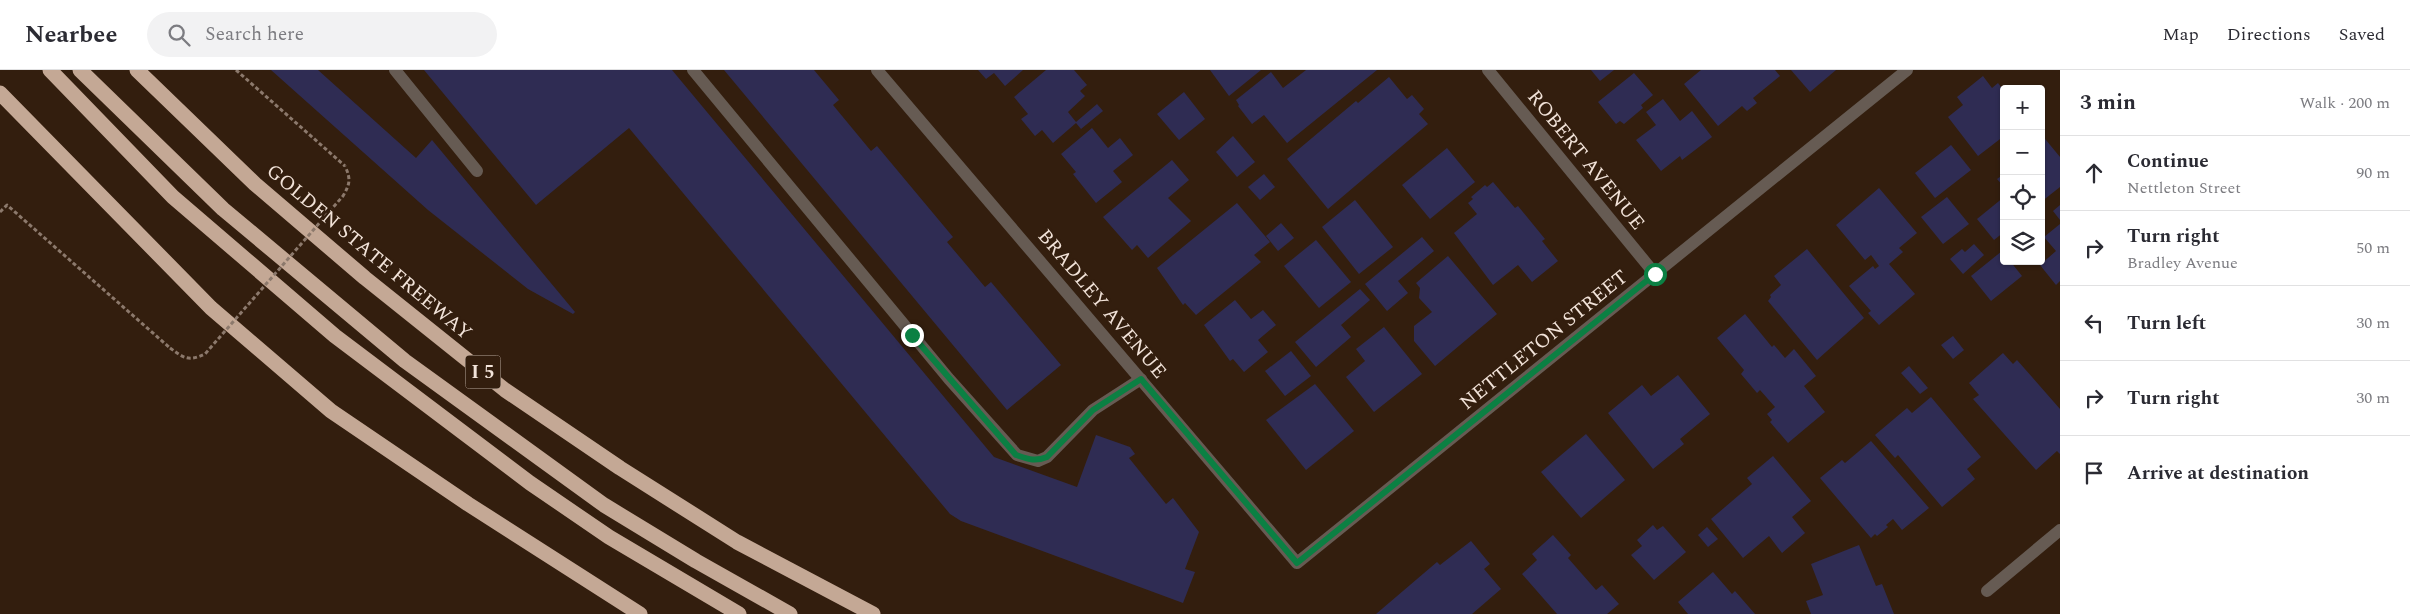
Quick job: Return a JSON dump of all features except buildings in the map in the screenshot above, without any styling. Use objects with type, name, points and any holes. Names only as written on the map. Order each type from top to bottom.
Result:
[{"type":"highway","points":[[50,70],[173,197],[335,336],[530,483],[609,536],[739,614]]},
{"type":"highway","points":[[80,70],[223,209],[405,361],[604,505],[696,561],[790,614]]},
{"type":"highway","name":"GOLDEN STATE FREEWAY","points":[[137,70],[255,184],[365,278],[506,390],[620,468],[738,542],[874,614]]},
{"type":"highway","points":[[0,93],[211,308],[331,411],[468,504],[640,614]]},
{"type":"street","points":[[395,70],[477,171]]},
{"type":"street","points":[[693,70],[949,379],[1016,455],[1038,461],[1047,457],[1093,410],[1141,379]]},
{"type":"street","name":"BRADLEY AVENUE","points":[[877,70],[1297,563]]},
{"type":"street","name":"ROBERT AVENUE","points":[[1488,70],[1655,274]]},
{"type":"street","name":"NETTLETON STREET","points":[[1297,563],[1907,70]]},
{"type":"street","points":[[1987,591],[2060,530]]},
{"type":"path","points":[[0,212],[7,206],[182,357],[194,360],[205,354],[343,196],[349,185],[350,177],[345,166],[236,70]]},
{"type":"route","points":[[912,335],[949,379],[986,418],[1016,455],[1026,459],[1038,461],[1047,457],[1093,410],[1141,379],[1297,563],[1655,274]]}]
